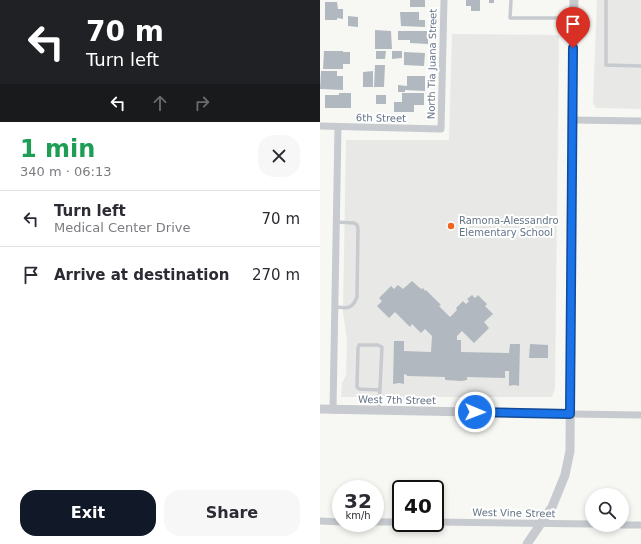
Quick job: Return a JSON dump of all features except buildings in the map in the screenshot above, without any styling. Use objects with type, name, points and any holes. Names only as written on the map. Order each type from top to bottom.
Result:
[{"type":"street","name":"North Tia Juana Street","points":[[441,129],[444,0]]},
{"type":"street","points":[[527,544],[552,507],[565,475],[570,451],[574,0]]},
{"type":"street","points":[[572,120],[641,121]]},
{"type":"street","name":"6th Street","points":[[320,126],[441,129]]},
{"type":"street","points":[[333,410],[338,127]]},
{"type":"street","name":"West 7th Street","points":[[320,410],[641,415]]},
{"type":"street","points":[[320,521],[332,522]]},
{"type":"street","name":"West Vine Street","points":[[444,522],[585,524]]},
{"type":"street","points":[[629,525],[641,525]]},
{"type":"lane","points":[[511,0],[510,18],[574,18]]},
{"type":"lane","points":[[606,0],[606,66],[641,66]]},
{"type":"lane","points":[[335,307],[350,308],[354,304],[357,297],[358,229],[357,225],[354,223],[336,222]]},
{"type":"lane","points":[[379,410],[380,390],[382,347],[378,345],[359,345],[357,387],[359,389],[380,390]]},
{"type":"shaded area","points":[[597,0],[641,0],[641,109],[596,108],[593,103]]},
{"type":"shaded area","name":"Ramona-Alessandro Elementary School","points":[[452,34],[559,35],[555,389],[552,397],[341,397],[342,383],[346,375],[347,341],[343,312],[346,140],[449,140]]},
{"type":"place","name":"Ramona-Alessandro Elementary School","points":[[451,226]]},
{"type":"route","points":[[475,412],[570,414],[573,48]]}]
